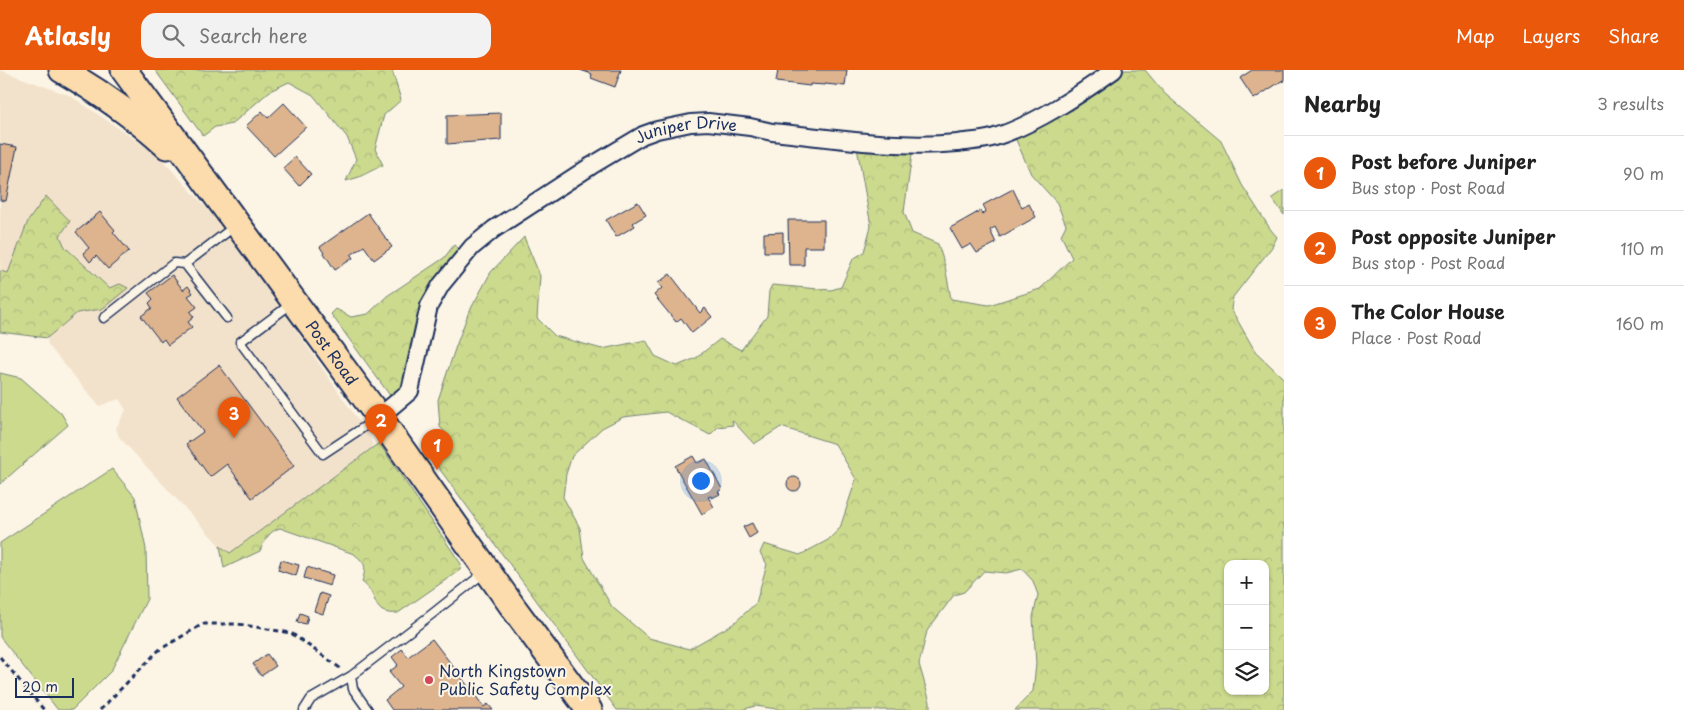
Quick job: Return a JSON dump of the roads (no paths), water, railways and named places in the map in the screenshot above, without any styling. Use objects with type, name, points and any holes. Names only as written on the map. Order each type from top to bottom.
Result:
[{"type":"main road","points":[[62,70],[91,87],[128,114],[200,174]]},
{"type":"main road","name":"Post Road","points":[[124,70],[379,416],[487,570],[589,710]]},
{"type":"street","name":"Juniper Drive","points":[[379,416],[410,391],[429,306],[441,285],[472,247],[494,229],[591,166],[643,135],[682,124],[708,122],[750,127],[772,132],[884,143],[931,145],[974,141],[994,138],[1020,127],[1090,87],[1114,70]]},
{"type":"lane","points":[[104,318],[174,263],[185,264],[237,224]]},
{"type":"lane","points":[[185,264],[227,318]]},
{"type":"lane","points":[[294,302],[240,342],[311,438],[323,454],[379,416]]},
{"type":"lane","points":[[304,710],[311,699],[351,676],[487,570]]},
{"type":"lane","points":[[351,676],[353,690],[368,710]]},
{"type":"place","name":"The Color House","points":[[234,438]]},
{"type":"place","name":"Post opposite Juniper","points":[[381,445]]},
{"type":"place","name":"Post before Juniper","points":[[437,470]]},
{"type":"place","name":"North Kingstown Public Safety Complex","points":[[429,680]]}]
